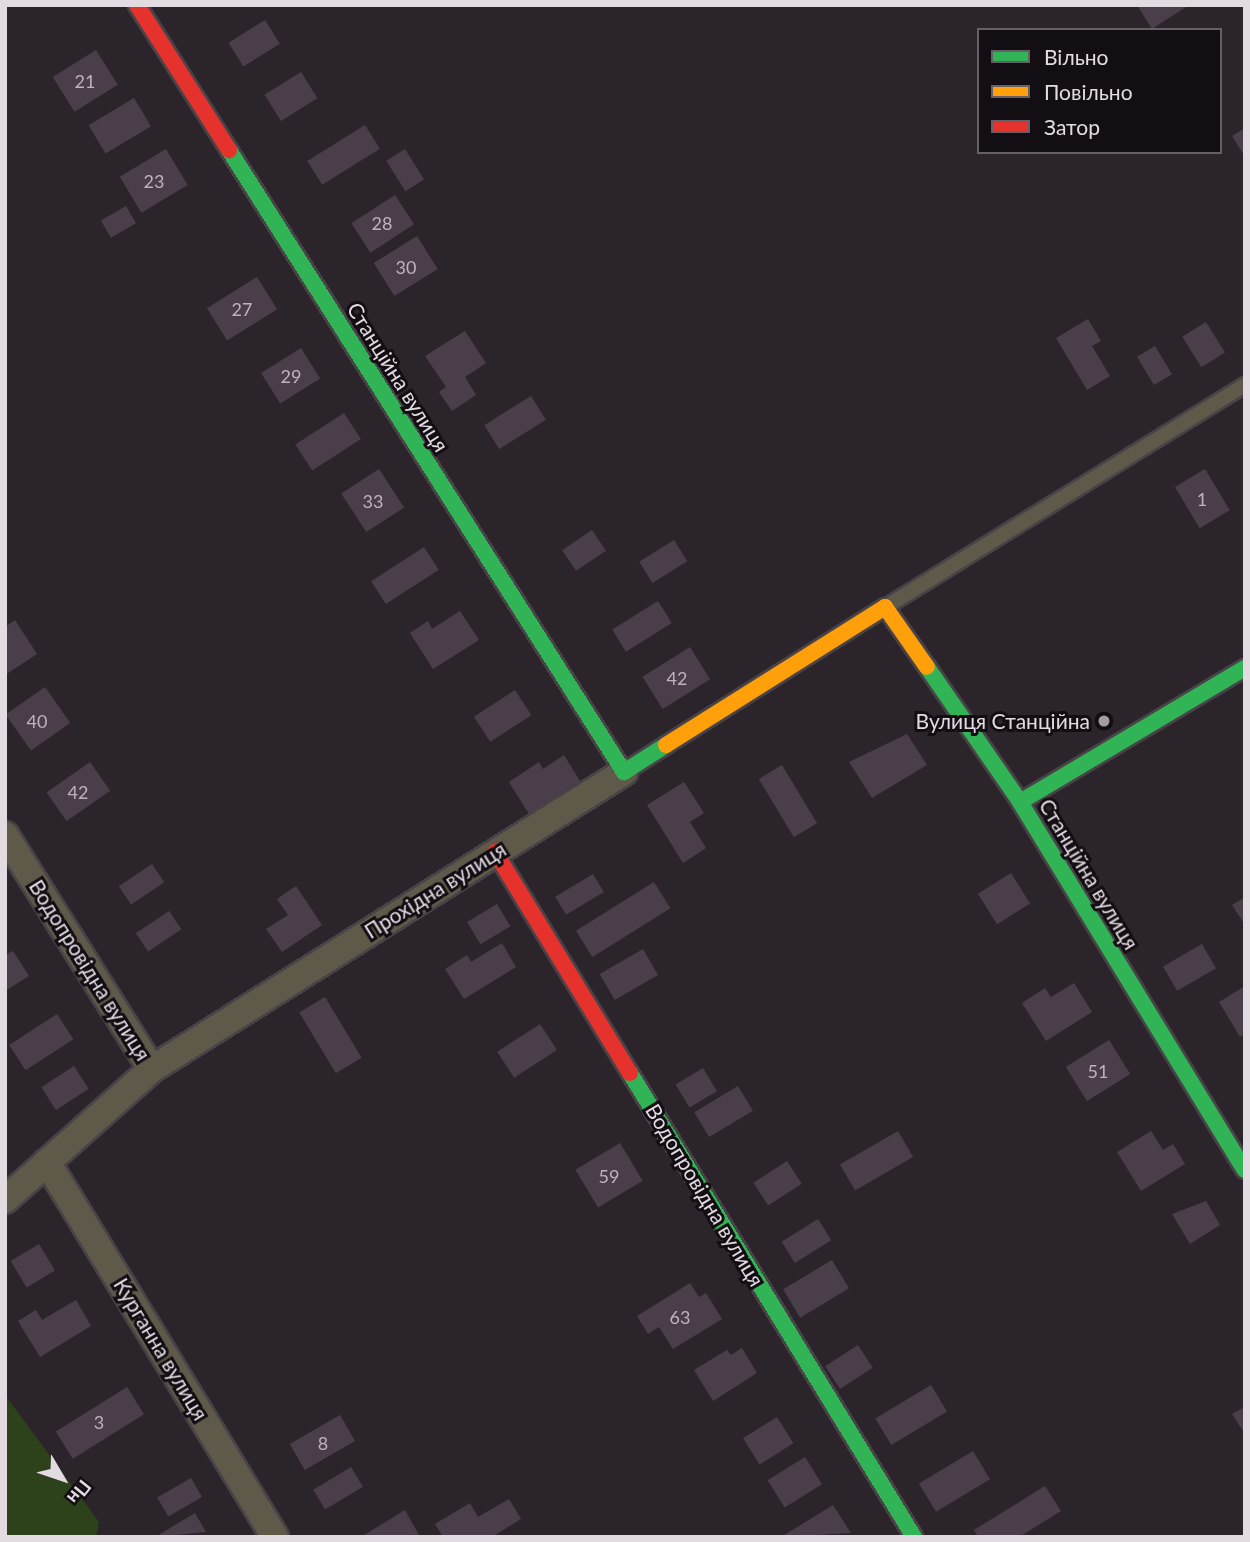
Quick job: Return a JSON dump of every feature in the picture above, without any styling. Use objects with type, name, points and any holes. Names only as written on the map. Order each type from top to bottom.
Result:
[{"type":"street","name":"Станційна вулиця","points":[[137,5],[624,772]]},
{"type":"street","name":"Станційна вулиця","points":[[886,607],[1020,802],[1245,1170]]},
{"type":"street","name":"Прохідна вулиця","points":[[5,1200],[152,1069],[886,607]]},
{"type":"street","points":[[1020,802],[1245,668]]},
{"type":"street","name":"Водопровідна вулиця","points":[[5,835],[152,1069]]},
{"type":"street","name":"Водопровідна вулиця","points":[[495,852],[914,1537]]},
{"type":"street","name":"Курганна вулиця","points":[[47,1162],[275,1537]]},
{"type":"lane","points":[[886,607],[1245,385]]},
{"type":"green space","points":[[5,1395],[99,1522],[96,1537],[5,1537]]},
{"type":"building","points":[[1137,5],[1189,5],[1154,28]]},
{"type":"building","points":[[265,20],[280,44],[243,67],[229,43]]},
{"type":"building","points":[[96,50],[118,85],[74,112],[53,77]]},
{"type":"building","points":[[301,72],[317,98],[281,121],[265,95]]},
{"type":"building","points":[[134,98],[151,126],[106,154],[89,125]]},
{"type":"building","points":[[365,125],[380,149],[322,185],[307,161]]},
{"type":"building","points":[[1245,128],[1245,157],[1232,136]]},
{"type":"building","points":[[166,149],[188,185],[141,213],[120,177]]},
{"type":"building","points":[[405,149],[424,180],[405,191],[386,161]]},
{"type":"building","points":[[395,195],[414,224],[370,253],[351,223]]},
{"type":"building","points":[[126,206],[136,223],[111,238],[101,220]]},
{"type":"building","points":[[417,236],[438,269],[394,296],[374,263]]},
{"type":"building","points":[[257,277],[277,309],[227,340],[207,308]]},
{"type":"building","points":[[1088,319],[1101,341],[1092,346],[1110,376],[1087,390],[1056,338]]},
{"type":"building","points":[[1206,322],[1225,353],[1201,367],[1182,337]]},
{"type":"building","points":[[465,331],[486,363],[465,377],[476,395],[452,411],[439,392],[446,387],[425,356]]},
{"type":"building","points":[[1155,346],[1172,374],[1154,385],[1137,357]]},
{"type":"building","points":[[301,348],[320,379],[280,403],[261,373]]},
{"type":"building","points":[[531,396],[546,420],[499,449],[484,425]]},
{"type":"building","points":[[344,413],[361,439],[312,471],[295,445]]},
{"type":"building","points":[[379,469],[404,508],[366,532],[341,494]]},
{"type":"building","points":[[1205,469],[1230,510],[1200,528],[1175,487]]},
{"type":"building","points":[[592,530],[606,551],[576,571],[562,550]]},
{"type":"building","points":[[674,540],[687,561],[652,583],[639,562]]},
{"type":"building","points":[[424,547],[439,570],[386,604],[371,581]]},
{"type":"building","points":[[658,601],[672,623],[626,652],[612,630]]},
{"type":"building","points":[[460,611],[479,640],[433,669],[410,633],[428,621],[432,629]]},
{"type":"building","points":[[15,620],[37,654],[5,675],[5,627]]},
{"type":"building","points":[[690,647],[710,679],[663,709],[643,677]]},
{"type":"building","points":[[45,687],[70,723],[31,751],[6,715]]},
{"type":"building","points":[[515,690],[531,715],[490,742],[474,717]]},
{"type":"building","points":[[907,734],[927,765],[872,798],[849,762]]},
{"type":"building","points":[[564,755],[580,781],[529,814],[509,782],[539,762],[543,769]]},
{"type":"building","points":[[90,762],[110,791],[67,821],[47,792]]},
{"type":"building","points":[[782,765],[817,823],[794,837],[759,779]]},
{"type":"building","points":[[684,782],[704,813],[690,822],[706,848],[683,863],[647,805]]},
{"type":"building","points":[[152,864],[164,882],[131,905],[119,886]]},
{"type":"building","points":[[1011,873],[1030,904],[997,924],[978,894]]},
{"type":"building","points":[[593,874],[604,892],[566,915],[555,897]]},
{"type":"building","points":[[654,882],[670,908],[592,957],[576,931]]},
{"type":"building","points":[[296,886],[322,925],[282,952],[266,929],[288,915],[277,899]]},
{"type":"building","points":[[1245,897],[1245,925],[1232,905]]},
{"type":"building","points":[[497,904],[510,926],[480,944],[467,922]]},
{"type":"building","points":[[169,911],[181,929],[148,952],[136,933]]},
{"type":"building","points":[[502,943],[516,967],[464,999],[445,969],[467,955],[471,962]]},
{"type":"building","points":[[1202,944],[1216,968],[1177,991],[1163,967]]},
{"type":"building","points":[[643,949],[658,975],[615,1000],[600,974]]},
{"type":"building","points":[[13,951],[29,976],[5,991],[5,955]]},
{"type":"building","points":[[1074,983],[1092,1012],[1046,1041],[1022,1003],[1045,988],[1051,997]]},
{"type":"building","points":[[1245,986],[1245,1034],[1240,1037],[1219,1002]]},
{"type":"building","points":[[325,997],[362,1058],[336,1073],[299,1012]]},
{"type":"building","points":[[57,1014],[73,1039],[26,1070],[9,1045]]},
{"type":"building","points":[[540,1024],[557,1050],[514,1078],[497,1052]]},
{"type":"building","points":[[1109,1040],[1130,1074],[1087,1101],[1066,1067]]},
{"type":"building","points":[[74,1066],[89,1089],[56,1110],[41,1087]]},
{"type":"building","points":[[703,1068],[717,1091],[689,1108],[676,1084]]},
{"type":"building","points":[[738,1086],[753,1111],[709,1137],[694,1112]]},
{"type":"building","points":[[898,1131],[913,1157],[855,1190],[840,1164]]},
{"type":"building","points":[[1151,1131],[1163,1150],[1173,1144],[1185,1164],[1141,1191],[1117,1152]]},
{"type":"building","points":[[620,1143],[643,1181],[598,1207],[575,1170]]},
{"type":"building","points":[[787,1161],[802,1184],[768,1205],[753,1183]]},
{"type":"building","points":[[1206,1201],[1220,1225],[1190,1244],[1172,1214]]},
{"type":"building","points":[[818,1219],[831,1240],[795,1263],[782,1242]]},
{"type":"building","points":[[39,1244],[55,1271],[27,1288],[11,1261]]},
{"type":"building","points":[[832,1260],[849,1288],[800,1318],[783,1289]]},
{"type":"building","points":[[690,1283],[699,1297],[706,1293],[722,1319],[673,1349],[659,1327],[648,1334],[637,1316]]},
{"type":"building","points":[[76,1300],[91,1326],[40,1357],[18,1321],[36,1310],[42,1320]]},
{"type":"building","points":[[858,1345],[873,1368],[840,1389],[825,1366]]},
{"type":"building","points":[[742,1348],[757,1373],[713,1401],[694,1370],[727,1350],[731,1355]]},
{"type":"building","points":[[931,1385],[947,1412],[891,1445],[875,1418]]},
{"type":"building","points":[[127,1387],[144,1414],[73,1459],[56,1432]]},
{"type":"building","points":[[1245,1407],[1245,1434],[1232,1414]]},
{"type":"building","points":[[340,1415],[355,1441],[305,1470],[290,1444]]},
{"type":"building","points":[[777,1417],[793,1443],[760,1464],[743,1438]]},
{"type":"building","points":[[973,1451],[990,1479],[936,1512],[919,1483]]},
{"type":"building","points":[[805,1457],[822,1484],[785,1507],[768,1480]]},
{"type":"building","points":[[351,1467],[363,1487],[325,1509],[313,1490]]},
{"type":"building","points":[[191,1478],[202,1497],[168,1517],[157,1498]]},
{"type":"building","points":[[1045,1486],[1061,1511],[1019,1537],[978,1537],[974,1530]]},
{"type":"building","points":[[509,1499],[521,1519],[492,1537],[443,1537],[435,1524],[470,1503],[478,1517]]},
{"type":"building","points":[[833,1505],[851,1533],[781,1537]]},
{"type":"building","points":[[405,1510],[420,1537],[361,1537]]},
{"type":"building","points":[[195,1513],[206,1532],[155,1537]]},
{"type":"traffic: fast","points":[[229,150],[624,772],[666,745]]},
{"type":"traffic: fast","points":[[927,667],[1020,802],[1245,1170]]},
{"type":"traffic: fast","points":[[1020,802],[1245,668]]},
{"type":"traffic: fast","points":[[630,1073],[914,1537]]},
{"type":"traffic: slow","points":[[666,745],[885,607],[927,667]]},
{"type":"traffic: jam","points":[[137,5],[229,150]]},
{"type":"traffic: jam","points":[[495,852],[630,1073]]},
{"type":"place","name":"Вулиця Станційна","points":[[1104,721]]}]
